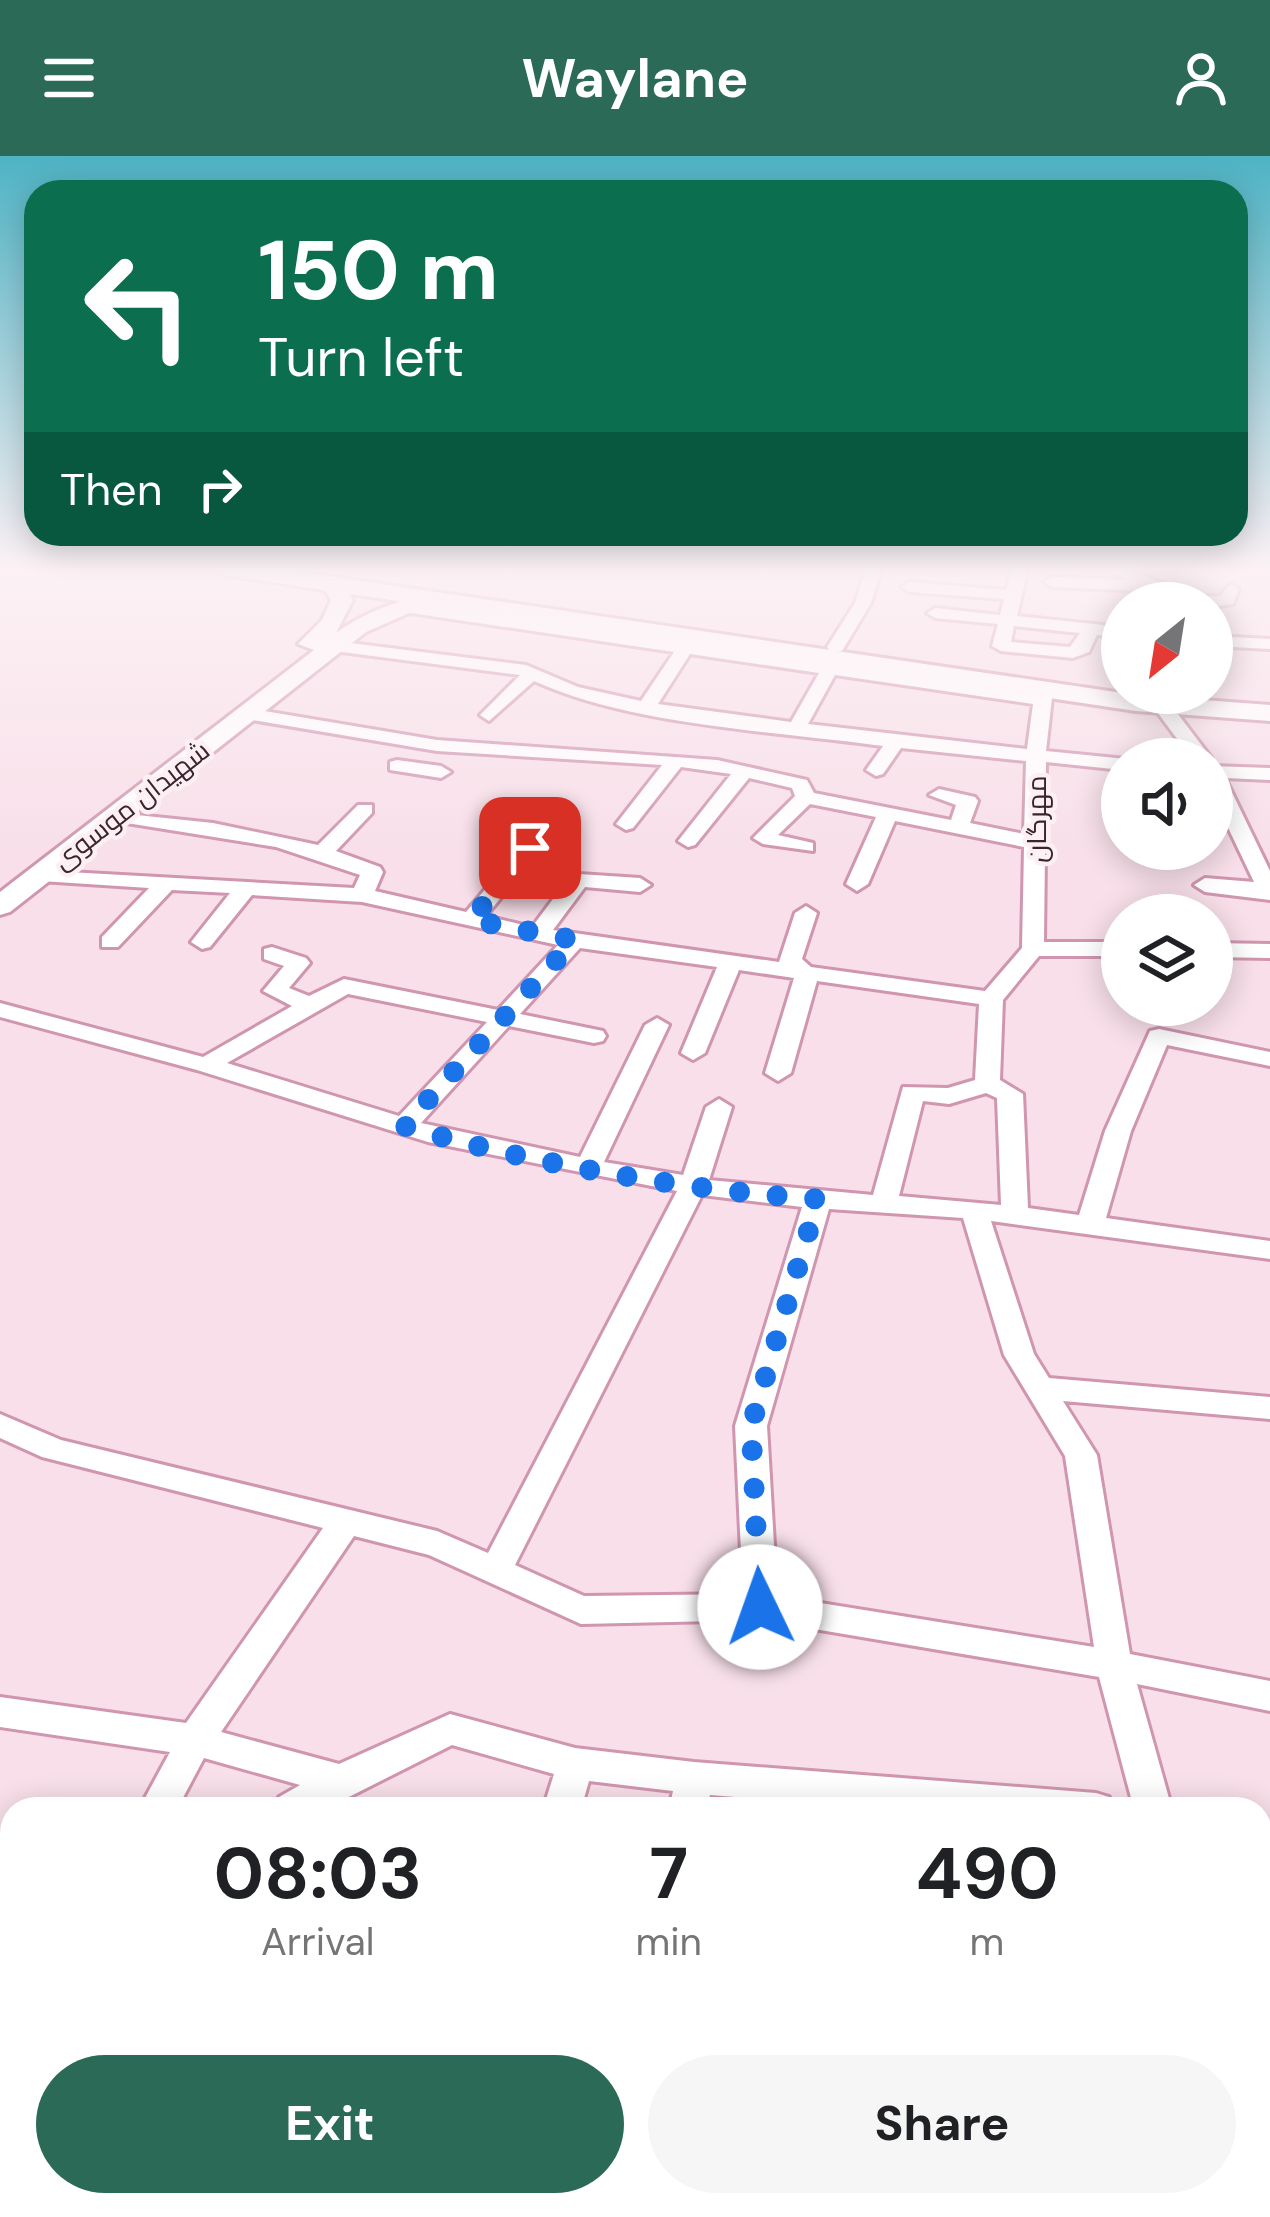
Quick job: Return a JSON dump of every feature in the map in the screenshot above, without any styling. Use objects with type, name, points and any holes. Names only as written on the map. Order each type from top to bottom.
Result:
[{"type":"main road","points":[[915,664],[1101,686]]},
{"type":"main road","points":[[927,666],[1044,694],[1101,695]]},
{"type":"main road","points":[[1233,700],[1270,702]]},
{"type":"main road","points":[[1233,707],[1270,713]]},
{"type":"street","name":"شهیدان موسوی","points":[[0,878],[283,664]]},
{"type":"street","name":"شهیدان موسوی","points":[[0,906],[311,664]]},
{"type":"street","points":[[473,664],[533,672],[572,691],[646,707],[888,741],[1101,763]]},
{"type":"street","points":[[646,707],[674,664]]},
{"type":"street","points":[[797,728],[829,664]]},
{"type":"street","points":[[874,664],[1044,694]]},
{"type":"street","points":[[489,715],[533,672]]},
{"type":"street","name":"مهرگان","points":[[1033,949],[1036,758],[1044,694]]},
{"type":"street","points":[[247,714],[442,747],[576,752],[744,772],[800,784],[806,797]]},
{"type":"street","points":[[876,770],[892,716]]},
{"type":"street","points":[[397,766],[431,771],[442,747]]},
{"type":"street","points":[[626,824],[674,763]]},
{"type":"street","points":[[688,842],[744,772]]},
{"type":"street","points":[[1233,773],[1270,774]]},
{"type":"street","points":[[939,795],[968,801],[958,826]]},
{"type":"street","points":[[806,797],[1036,843]]},
{"type":"street","points":[[806,797],[763,838],[806,847]]},
{"type":"street","points":[[1205,885],[1269,891],[1261,849],[1233,805]]},
{"type":"street","points":[[319,856],[365,809]]},
{"type":"street","points":[[857,884],[890,812]]},
{"type":"street","points":[[471,920],[560,813]]},
{"type":"street","points":[[115,816],[218,827],[372,872],[362,895]]},
{"type":"street","points":[[41,875],[362,895],[538,935],[992,999]]},
{"type":"street","points":[[538,935],[579,880],[640,885]]},
{"type":"street","points":[[110,942],[166,883]]},
{"type":"street","points":[[202,942],[246,888]]},
{"type":"street","points":[[806,913],[790,961],[807,975]]},
{"type":"street","points":[[404,1126],[575,940]]},
{"type":"street","points":[[987,1084],[992,999],[1033,949],[1101,949]]},
{"type":"street","points":[[1233,950],[1270,951]]},
{"type":"street","points":[[272,955],[298,963],[275,991],[308,1004]]},
{"type":"street","points":[[693,1054],[731,962]]},
{"type":"street","points":[[778,1073],[807,975]]},
{"type":"street","points":[[206,1065],[335,989],[356,987],[501,1021],[594,1036]]},
{"type":"street","points":[[0,1010],[206,1065],[404,1126],[588,1167],[750,1195],[1015,1214],[1270,1250]]},
{"type":"street","points":[[588,1167],[657,1025]]},
{"type":"street","points":[[1090,1225],[1118,1131],[1159,1036],[1270,1059]]},
{"type":"street","points":[[884,1204],[912,1092],[950,1096],[987,1084],[1010,1094],[1015,1214]]},
{"type":"street","points":[[495,1571],[694,1184],[719,1107]]},
{"type":"street","points":[[760,1607],[751,1426],[818,1199]]},
{"type":"street","points":[[974,1210],[1019,1355],[1081,1455],[1114,1665],[1150,1797]]},
{"type":"street","points":[[1039,1388],[1270,1408]]},
{"type":"street","points":[[0,1425],[53,1449],[437,1544],[581,1610],[760,1607],[1114,1665],[1270,1696]]},
{"type":"street","points":[[164,1797],[195,1740],[346,1521]]},
{"type":"street","points":[[0,1712],[195,1740],[341,1780]]},
{"type":"street","points":[[312,1797],[450,1729],[691,1794],[772,1797]]},
{"type":"street","points":[[565,1797],[574,1764]]},
{"type":"route","points":[[530,848],[471,920],[575,940],[404,1126],[588,1167],[750,1195],[818,1199],[751,1426],[760,1607]]}]
